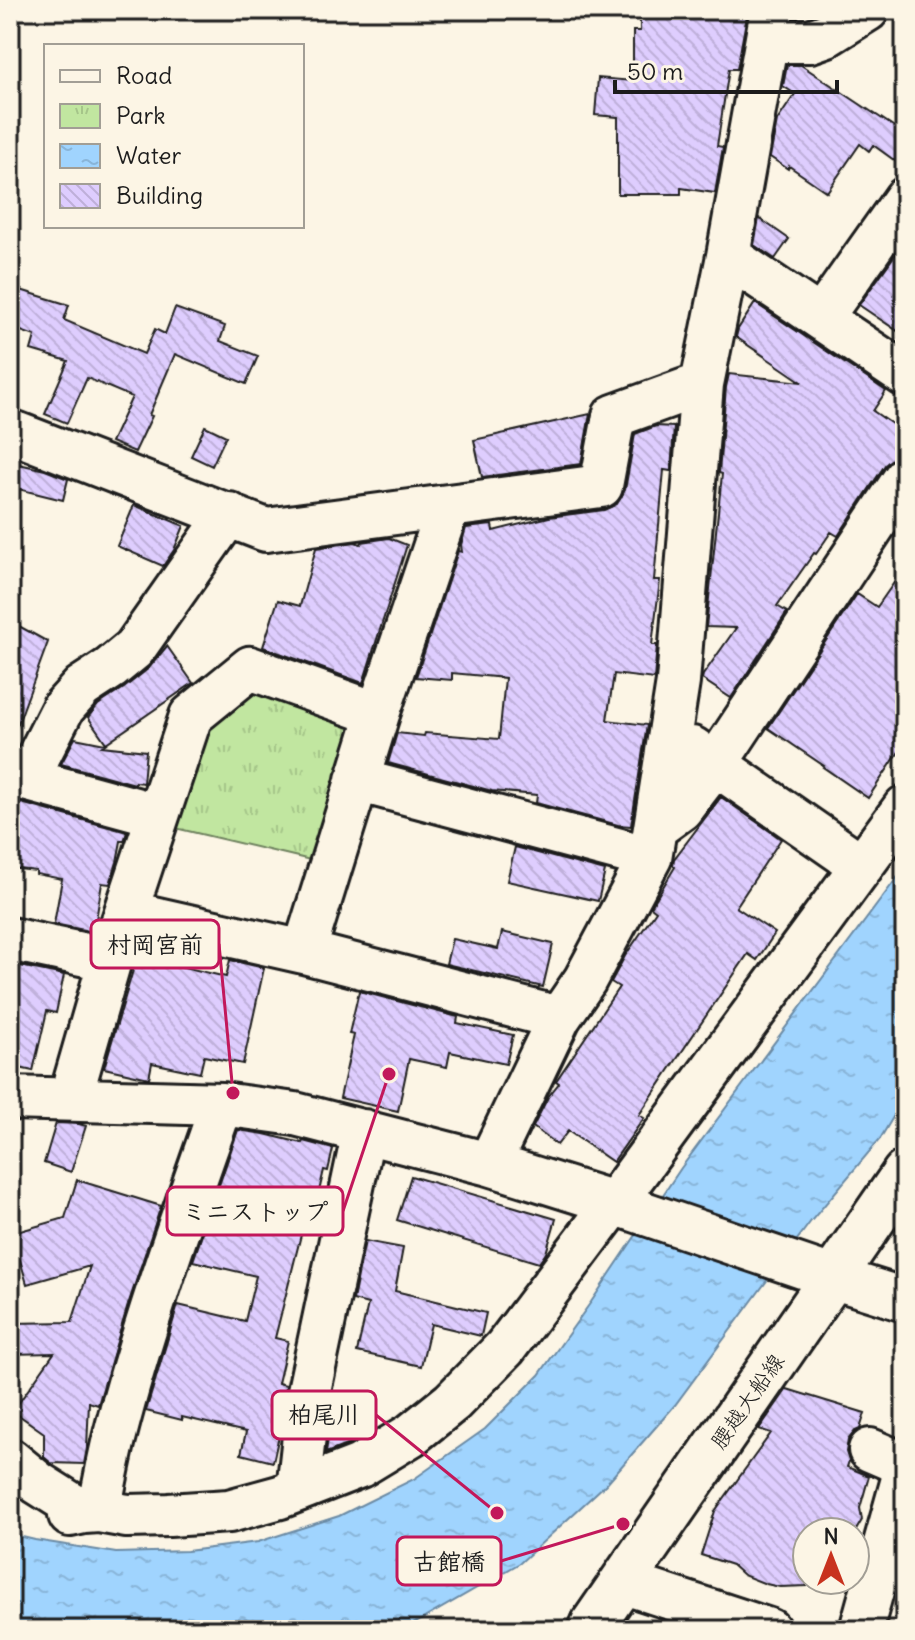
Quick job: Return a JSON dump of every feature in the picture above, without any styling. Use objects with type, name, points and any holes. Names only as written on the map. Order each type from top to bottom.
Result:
[{"type":"main road","name":"腰越大船線","points":[[591,1630],[814,1272],[905,1173]]},
{"type":"street","points":[[652,843],[678,682],[702,384],[770,25],[810,41],[827,35],[867,10]]},
{"type":"street","points":[[821,318],[905,199]]},
{"type":"street","points":[[728,256],[905,375]]},
{"type":"street","points":[[10,431],[266,530],[601,486],[614,416],[702,384]]},
{"type":"street","points":[[489,1164],[559,1018],[585,980],[652,843],[715,765],[905,478]]},
{"type":"street","points":[[304,952],[330,862],[448,507]]},
{"type":"street","points":[[157,815],[18,777],[63,708],[82,687],[134,649],[229,514]]},
{"type":"street","points":[[70,1099],[110,960],[191,716],[250,668],[378,714]]},
{"type":"street","points":[[671,734],[862,866]]},
{"type":"street","points":[[357,780],[652,843]]},
{"type":"street","points":[[10,1460],[84,1513],[169,1515],[229,1511],[280,1497],[360,1466],[411,1435],[452,1402],[505,1348],[623,1206],[905,807]]},
{"type":"street","points":[[126,912],[304,952],[559,1018]]},
{"type":"street","points":[[10,939],[110,960]]},
{"type":"street","points":[[10,1098],[222,1104],[295,1114],[489,1164],[905,1300]]},
{"type":"street","points":[[84,1513],[113,1441],[171,1250],[222,1104]]},
{"type":"street","points":[[298,1490],[309,1391],[364,1131]]},
{"type":"street","points":[[861,1630],[905,1472]]},
{"type":"street","points":[[622,1582],[769,1630]]},
{"type":"green space","points":[[253,686],[358,723],[315,861],[171,827],[204,725]]},
{"type":"water","points":[[905,867],[905,1097],[880,1139],[811,1221],[675,1405],[606,1484],[520,1563],[400,1630],[10,1630],[10,1534],[116,1553],[187,1551],[258,1542],[339,1516],[414,1479],[485,1429],[539,1375],[681,1168]]},
{"type":"building","points":[[640,10],[748,10],[737,69],[729,69],[717,146],[723,147],[715,193],[681,188],[681,194],[618,194],[618,117],[595,115],[598,78],[633,81],[633,31],[640,31]]},
{"type":"building","points":[[787,65],[801,65],[905,134],[905,168],[873,145],[869,151],[860,144],[827,192],[770,157],[777,121],[795,94],[783,86]]},
{"type":"building","points":[[759,218],[789,239],[775,259],[754,245]]},
{"type":"building","points":[[905,241],[905,336],[859,305]]},
{"type":"building","points":[[14,288],[69,305],[64,320],[144,354],[155,329],[165,334],[175,308],[225,326],[220,341],[258,356],[246,384],[175,354],[135,452],[111,442],[132,397],[87,378],[67,423],[45,414],[68,361],[31,350],[35,336],[10,327],[10,301]]},
{"type":"building","points":[[755,303],[886,391],[873,411],[905,433],[905,444],[885,465],[838,536],[831,532],[777,606],[787,612],[731,698],[702,679],[736,628],[706,627],[722,474],[719,473],[726,387],[729,374],[802,382],[736,337]]},
{"type":"building","points":[[590,414],[581,464],[482,477],[474,440]]},
{"type":"building","points":[[205,426],[226,436],[212,466],[191,456]]},
{"type":"building","points":[[656,426],[674,427],[671,471],[664,470],[654,580],[660,580],[652,645],[657,645],[654,679],[614,674],[607,720],[647,725],[631,826],[536,803],[537,795],[492,791],[388,763],[397,733],[499,739],[505,678],[452,673],[452,680],[416,677],[458,551],[462,552],[466,528],[492,525],[493,531],[549,517],[604,510],[617,504],[625,490],[635,434]]},
{"type":"building","points":[[10,462],[68,479],[63,500],[10,487]]},
{"type":"building","points":[[134,505],[184,526],[163,566],[117,546]]},
{"type":"building","points":[[389,538],[407,545],[363,683],[263,647],[278,600],[300,606],[316,548]]},
{"type":"building","points":[[905,567],[905,743],[868,798],[768,728],[857,594],[877,607]]},
{"type":"building","points":[[17,625],[48,642],[13,737],[10,737],[10,638]]},
{"type":"building","points":[[167,646],[193,683],[106,743],[88,717],[98,705],[149,668]]},
{"type":"building","points":[[75,738],[105,744],[102,746],[146,751],[143,783],[135,784],[61,764]]},
{"type":"building","points":[[721,797],[781,839],[736,907],[775,933],[757,960],[748,954],[639,1115],[644,1118],[613,1162],[568,1131],[557,1145],[533,1127],[559,1083],[556,1081],[619,987],[611,982],[656,911],[651,907],[675,867],[674,859]]},
{"type":"building","points":[[10,800],[127,832],[124,841],[121,841],[110,884],[102,883],[94,932],[54,924],[62,879],[36,874],[36,871],[10,868]]},
{"type":"building","points":[[515,847],[605,871],[598,901],[507,881]]},
{"type":"building","points":[[502,932],[553,944],[543,987],[446,964],[452,939],[498,949]]},
{"type":"building","points":[[142,940],[170,946],[167,963],[226,977],[230,960],[264,968],[243,1064],[204,1056],[200,1073],[152,1063],[149,1078],[104,1068]]},
{"type":"building","points":[[10,964],[64,975],[56,1013],[47,1011],[33,1071],[10,1066]]},
{"type":"building","points":[[359,991],[458,1017],[457,1023],[513,1035],[506,1064],[450,1052],[447,1067],[409,1059],[398,1111],[340,1098],[354,1035],[349,1034]]},
{"type":"building","points":[[56,1123],[86,1126],[71,1172],[44,1163]]},
{"type":"building","points":[[238,1130],[333,1149],[328,1171],[324,1170],[313,1217],[306,1215],[275,1338],[288,1341],[278,1383],[286,1385],[273,1462],[241,1454],[246,1432],[146,1411],[178,1305],[245,1321],[256,1276],[193,1261]]},
{"type":"building","points":[[411,1176],[556,1219],[546,1253],[539,1263],[397,1220]]},
{"type":"building","points":[[77,1180],[161,1206],[98,1405],[89,1402],[84,1464],[51,1463],[44,1457],[44,1433],[13,1411],[54,1353],[10,1354],[10,1323],[72,1322],[90,1266],[27,1284],[20,1260],[10,1262],[10,1234],[65,1218]]},
{"type":"building","points":[[365,1241],[403,1248],[395,1291],[486,1313],[481,1336],[431,1324],[421,1366],[357,1352],[368,1304],[353,1300]]},
{"type":"building","points":[[787,1389],[865,1413],[860,1429],[848,1440],[846,1452],[847,1467],[869,1476],[860,1508],[861,1516],[791,1516],[791,1587],[766,1584],[743,1575],[732,1565],[701,1555],[715,1511],[771,1433],[759,1429]]},
{"type":"building","points":[[346,1412],[360,1438],[326,1453],[330,1422]]},
{"type":"place","name":"ミニストップ","points":[[389,1074]]},
{"type":"place","name":"村岡宮前","points":[[233,1093]]},
{"type":"place","name":"柏尾川","points":[[497,1513]]},
{"type":"place","name":"古館橋","points":[[623,1524]]}]
